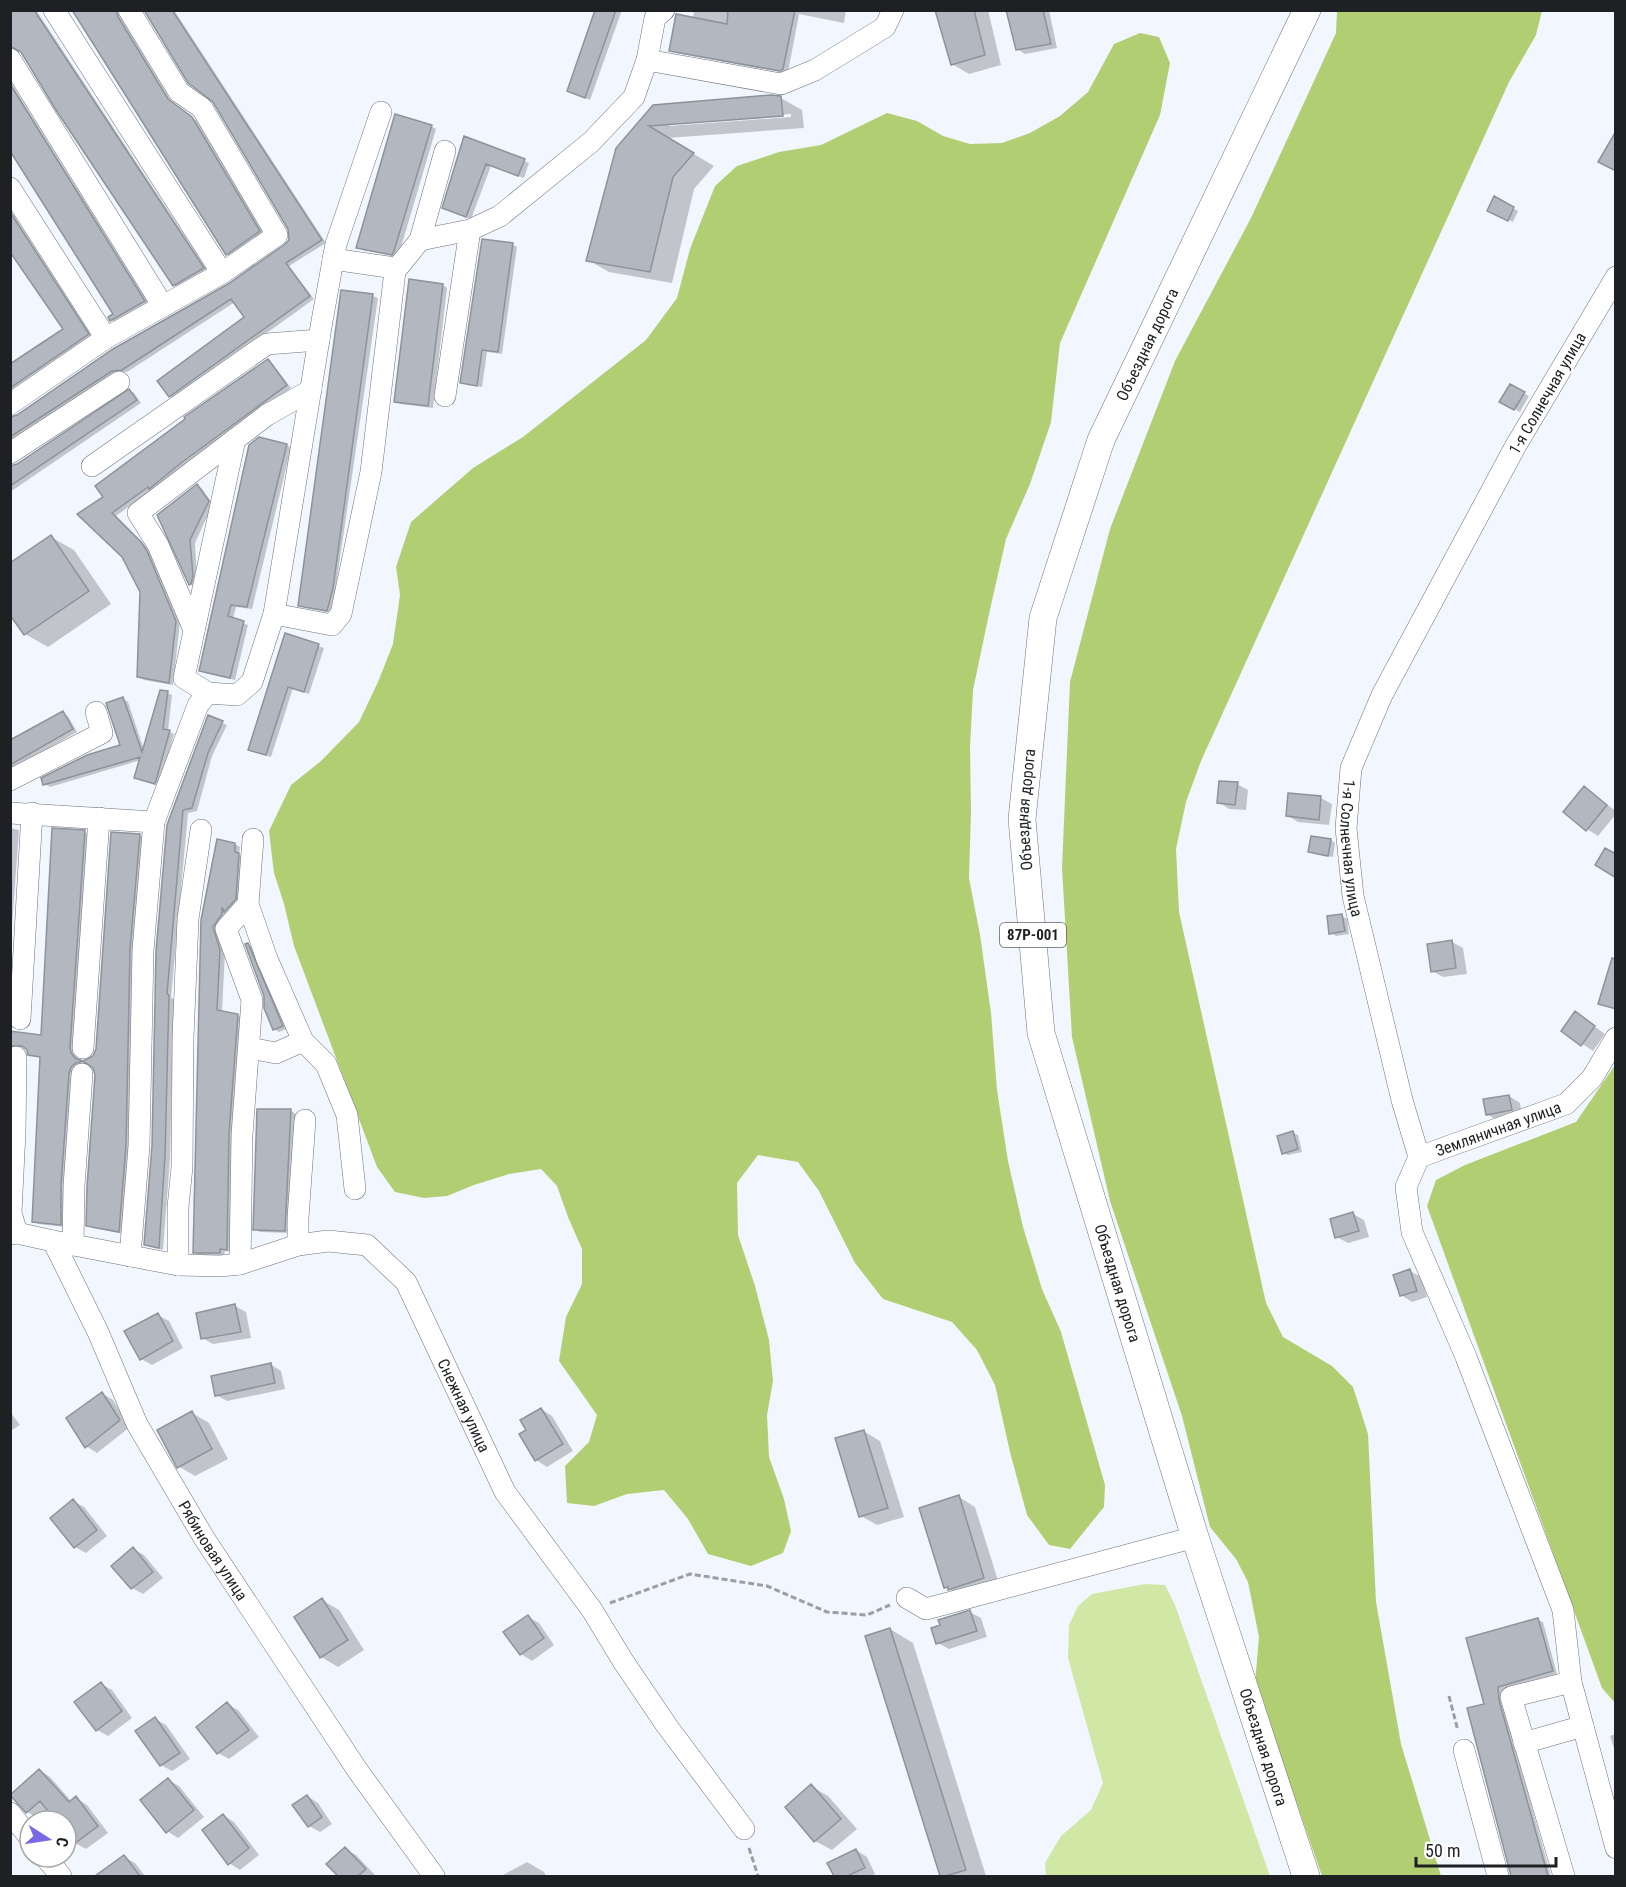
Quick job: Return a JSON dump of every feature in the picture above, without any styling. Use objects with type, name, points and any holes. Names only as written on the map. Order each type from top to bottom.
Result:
[{"type":"main road","name":"Объездная дорога","points":[[1306,1876],[1195,1537],[1041,1033],[1022,819],[1043,618],[1101,440],[1307,10]]},
{"type":"street","points":[[54,10],[222,273]]},
{"type":"street","points":[[10,404],[106,339],[222,273],[277,235],[202,108],[179,92],[129,10]]},
{"type":"street","points":[[420,240],[471,230],[500,216],[591,142],[634,97],[647,60],[655,18],[664,10]]},
{"type":"street","points":[[647,60],[781,84],[814,70],[885,27],[893,10]]},
{"type":"street","points":[[10,59],[163,306]]},
{"type":"street","points":[[235,439],[184,678],[208,693],[237,695],[252,682],[274,614],[336,244],[381,112]]},
{"type":"street","points":[[274,614],[332,625],[341,614],[371,472],[395,271],[420,240],[444,151]]},
{"type":"street","points":[[10,188],[106,339]]},
{"type":"street","points":[[445,396],[471,230]]},
{"type":"street","points":[[333,259],[388,267],[395,271]]},
{"type":"street","name":"1-я Солнечная улица","points":[[1419,1157],[1402,1100],[1353,896],[1346,828],[1351,768],[1382,695],[1515,447],[1616,277]]},
{"type":"street","points":[[92,466],[267,344],[319,340]]},
{"type":"street","points":[[10,453],[119,382]]},
{"type":"street","points":[[194,630],[158,545],[138,513],[267,415],[310,390]]},
{"type":"street","points":[[130,1256],[139,1146],[143,950],[154,822],[198,705],[208,693]]},
{"type":"street","points":[[10,780],[102,733],[96,712]]},
{"type":"street","points":[[10,813],[154,822]]},
{"type":"street","points":[[20,1019],[32,813]]},
{"type":"street","points":[[83,1048],[99,818]]},
{"type":"street","points":[[178,1265],[188,919],[201,830]]},
{"type":"street","points":[[253,839],[248,904],[267,959],[303,1041],[326,1064],[347,1115],[355,1189]]},
{"type":"street","points":[[240,1263],[242,1135],[252,1000],[226,929],[248,904]]},
{"type":"street","name":"Земляничная улица","points":[[1419,1157],[1566,1104],[1592,1078],[1616,1038]]},
{"type":"street","points":[[249,1048],[276,1053],[303,1041]]},
{"type":"street","points":[[16,1057],[11,1213],[14,1233],[63,1243],[74,1186],[82,1074]]},
{"type":"street","points":[[298,1245],[306,1120]]},
{"type":"street","points":[[1419,1157],[1406,1186],[1412,1232],[1466,1357],[1563,1610],[1571,1682],[1616,1848]]},
{"type":"street","name":"Снежная улица","points":[[63,1243],[178,1265],[219,1266],[240,1263],[298,1245],[327,1241],[367,1245],[406,1282],[505,1492],[592,1610],[655,1708],[744,1829]]},
{"type":"street","name":"Рябиновая улица","points":[[63,1243],[137,1424],[204,1538],[358,1771],[434,1876]]},
{"type":"street","points":[[907,1598],[926,1609],[1195,1537]]},
{"type":"street","points":[[1564,1876],[1511,1697],[1571,1682]]},
{"type":"street","points":[[1524,1743],[1583,1726]]},
{"type":"street","points":[[1464,1750],[1498,1876]]},
{"type":"path","points":[[592,1610],[690,1574],[767,1586],[827,1612],[867,1615],[907,1598]]},
{"type":"path","points":[[1449,1696],[1464,1750]]},
{"type":"path","points":[[744,1829],[758,1876]]},
{"type":"green space","points":[[1337,11],[1542,11],[1536,35],[1509,82],[1201,761],[1186,802],[1176,849],[1179,912],[1266,1303],[1283,1337],[1332,1366],[1353,1387],[1368,1434],[1376,1602],[1401,1744],[1441,1876],[1322,1876],[1255,1683],[1259,1637],[1248,1582],[1236,1559],[1210,1527],[1182,1416],[1110,1201],[1072,1037],[1062,868],[1070,682],[1110,529],[1175,361],[1251,218],[1336,33]]},
{"type":"green space","points":[[1140,33],[1159,37],[1170,63],[1160,115],[1060,343],[1051,422],[1030,484],[1006,539],[989,614],[973,690],[970,747],[969,878],[991,1013],[997,1090],[1008,1161],[1023,1227],[1042,1289],[1061,1332],[1105,1485],[1104,1507],[1070,1549],[1049,1545],[1027,1515],[995,1385],[977,1350],[952,1322],[883,1299],[855,1263],[819,1191],[798,1162],[758,1155],[737,1183],[738,1235],[755,1286],[769,1340],[773,1381],[767,1415],[769,1457],[784,1499],[791,1531],[783,1553],[751,1566],[708,1554],[688,1519],[664,1490],[627,1494],[594,1506],[567,1503],[565,1466],[589,1442],[597,1415],[559,1361],[566,1317],[582,1284],[582,1249],[557,1186],[541,1169],[509,1174],[447,1196],[424,1198],[395,1192],[377,1167],[294,946],[274,873],[269,831],[291,785],[321,761],[359,722],[378,682],[393,644],[400,595],[396,567],[411,522],[473,468],[523,437],[646,340],[677,298],[690,249],[715,186],[737,166],[779,152],[821,145],[887,113],[917,121],[943,136],[970,144],[1002,143],[1030,133],[1060,116],[1088,92],[1114,44]]},
{"type":"green space","points":[[1615,1065],[1615,1703],[1602,1688],[1427,1206],[1436,1180],[1465,1165],[1576,1122]]},
{"type":"green space","points":[[1145,1584],[1165,1585],[1175,1605],[1270,1876],[1046,1876],[1045,1863],[1061,1836],[1091,1810],[1103,1783],[1068,1658],[1069,1625],[1078,1606],[1092,1594]]},
{"type":"building","points":[[10,10],[34,10],[204,268],[173,286],[56,110],[21,52],[10,46]]},
{"type":"building","points":[[72,10],[116,10],[118,17],[168,99],[192,117],[260,231],[226,255]]},
{"type":"building","points":[[144,10],[172,10],[322,240],[286,263],[310,296],[169,397],[157,381],[244,317],[231,299],[122,370],[112,371],[10,437],[10,417],[17,415],[113,349],[228,284],[289,240],[288,229],[213,102],[188,83]]},
{"type":"building","points":[[595,10],[616,10],[585,98],[567,91]]},
{"type":"building","points":[[728,10],[795,10],[783,69],[780,71],[669,51],[676,14],[727,24]]},
{"type":"building","points":[[935,10],[974,10],[985,55],[951,65]]},
{"type":"building","points":[[1006,10],[1043,10],[1051,44],[1016,50]]},
{"type":"building","points":[[10,84],[145,301],[110,321],[108,317],[113,314],[10,151]]},
{"type":"building","points":[[781,96],[783,116],[649,126],[694,153],[673,177],[650,272],[586,261],[616,148],[653,105]]},
{"type":"building","points":[[395,114],[432,125],[392,255],[356,248]]},
{"type":"building","points":[[1616,131],[1616,171],[1598,162]]},
{"type":"building","points":[[464,136],[525,159],[518,176],[486,164],[466,217],[442,208]]},
{"type":"building","points":[[1494,196],[1514,207],[1508,221],[1487,211]]},
{"type":"building","points":[[10,212],[89,334],[10,388],[10,364],[63,329],[10,252]]},
{"type":"building","points":[[482,239],[513,243],[498,352],[482,350],[477,386],[460,383]]},
{"type":"building","points":[[409,279],[443,284],[428,406],[394,402]]},
{"type":"building","points":[[341,290],[373,294],[333,588],[327,611],[298,606]]},
{"type":"building","points":[[268,359],[287,385],[149,489],[148,487],[112,513],[147,551],[176,621],[169,683],[137,677],[140,592],[122,557],[77,514],[103,497],[95,486],[185,419],[184,417]]},
{"type":"building","points":[[1510,384],[1525,392],[1514,410],[1499,402]]},
{"type":"building","points":[[129,389],[137,400],[10,486],[10,466],[17,464]]},
{"type":"building","points":[[259,437],[287,444],[247,607],[231,605],[228,616],[244,621],[230,678],[199,671],[249,445]]},
{"type":"building","points":[[197,484],[209,501],[190,540],[193,576],[189,585],[157,515]]},
{"type":"building","points":[[51,535],[89,591],[24,635],[10,615],[10,563]]},
{"type":"building","points":[[285,633],[319,644],[304,692],[288,687],[266,755],[248,750]]},
{"type":"building","points":[[160,690],[168,691],[163,729],[170,730],[155,784],[134,778],[140,757],[43,785],[41,778],[87,755],[120,745],[106,703],[123,697],[142,752]]},
{"type":"building","points":[[63,711],[73,729],[10,765],[10,740]]},
{"type":"building","points":[[208,715],[223,721],[208,753],[192,808],[183,810],[167,994],[169,995],[165,1156],[159,1248],[144,1245],[152,1146],[156,951],[167,825]]},
{"type":"building","points":[[1219,781],[1238,782],[1235,805],[1217,803]]},
{"type":"building","points":[[1584,786],[1607,805],[1586,831],[1563,812]]},
{"type":"building","points":[[1288,793],[1321,796],[1319,820],[1286,816]]},
{"type":"building","points":[[52,828],[85,830],[70,1047],[75,1058],[83,1061],[71,1067],[69,1073],[61,1185],[61,1225],[32,1222],[40,1057],[28,1055],[27,1050],[22,1046],[10,1046],[10,1031],[41,1035]]},
{"type":"building","points":[[111,832],[140,834],[130,949],[126,1145],[119,1232],[86,1226],[95,1075],[93,1068],[83,1061],[93,1056],[96,1049]]},
{"type":"building","points":[[1311,836],[1331,839],[1328,856],[1308,852]]},
{"type":"building","points":[[217,839],[235,843],[235,852],[239,853],[236,899],[224,912],[222,907],[222,914],[213,927],[220,950],[217,1010],[238,1014],[229,1134],[227,1250],[220,1249],[220,1253],[193,1253],[201,920]]},
{"type":"building","points":[[1605,848],[1616,854],[1616,878],[1595,865]]},
{"type":"building","points":[[1342,914],[1345,931],[1329,934],[1327,916]]},
{"type":"building","points":[[1452,940],[1456,968],[1431,972],[1427,944]]},
{"type":"building","points":[[248,943],[283,1026],[273,1030],[264,1008],[264,996],[245,944]]},
{"type":"building","points":[[1612,958],[1616,959],[1616,1009],[1598,1004]]},
{"type":"building","points":[[1575,1011],[1595,1026],[1581,1046],[1561,1031]]},
{"type":"building","points":[[1509,1095],[1512,1110],[1486,1115],[1483,1099]]},
{"type":"building","points":[[257,1109],[291,1109],[285,1231],[253,1230]]},
{"type":"building","points":[[1293,1131],[1298,1149],[1282,1154],[1277,1136]]},
{"type":"building","points":[[1353,1212],[1359,1231],[1335,1238],[1330,1219]]},
{"type":"building","points":[[1410,1269],[1417,1291],[1400,1296],[1393,1275]]},
{"type":"building","points":[[235,1304],[241,1332],[201,1339],[196,1313]]},
{"type":"building","points":[[158,1313],[173,1341],[140,1360],[124,1331]]},
{"type":"building","points":[[271,1363],[275,1383],[215,1396],[211,1376]]},
{"type":"building","points":[[102,1392],[120,1420],[85,1448],[66,1418]]},
{"type":"building","points":[[541,1408],[563,1444],[535,1461],[519,1434],[526,1430],[520,1420]]},
{"type":"building","points":[[192,1411],[212,1449],[177,1468],[157,1430]]},
{"type":"building","points":[[864,1430],[888,1508],[859,1517],[835,1438]]},
{"type":"building","points":[[959,1495],[984,1578],[948,1590],[948,1587],[944,1588],[919,1508]]},
{"type":"building","points":[[73,1499],[97,1530],[74,1548],[50,1518]]},
{"type":"building","points":[[133,1547],[153,1572],[131,1589],[111,1566]]},
{"type":"building","points":[[322,1598],[348,1640],[320,1658],[294,1617]]},
{"type":"building","points":[[970,1610],[977,1631],[936,1644],[931,1628],[940,1625],[938,1620]]},
{"type":"building","points":[[528,1615],[544,1638],[520,1655],[503,1632]]},
{"type":"building","points":[[1538,1618],[1553,1671],[1498,1687],[1499,1700],[1548,1876],[1511,1876],[1467,1708],[1484,1704],[1466,1638]]},
{"type":"building","points":[[890,1628],[966,1870],[945,1876],[940,1876],[865,1636]]},
{"type":"building","points":[[101,1682],[122,1711],[96,1731],[74,1702]]},
{"type":"building","points":[[227,1702],[249,1730],[217,1754],[196,1727]]},
{"type":"building","points":[[155,1717],[180,1753],[160,1766],[135,1731]]},
{"type":"building","points":[[39,1769],[69,1802],[76,1796],[98,1826],[78,1841],[78,1809],[46,1809],[40,1801],[31,1809],[22,1809],[10,1795]]},
{"type":"building","points":[[168,1778],[194,1810],[166,1833],[140,1800]]},
{"type":"building","points":[[811,1784],[841,1819],[814,1842],[785,1807]]},
{"type":"building","points":[[307,1795],[322,1817],[308,1827],[292,1805]]},
{"type":"building","points":[[223,1814],[249,1848],[228,1865],[202,1830]]},
{"type":"building","points":[[345,1847],[366,1869],[358,1876],[338,1876],[326,1864]]},
{"type":"building","points":[[856,1849],[865,1868],[847,1876],[834,1876],[827,1863]]},
{"type":"building","points":[[124,1855],[140,1876],[95,1876]]}]
